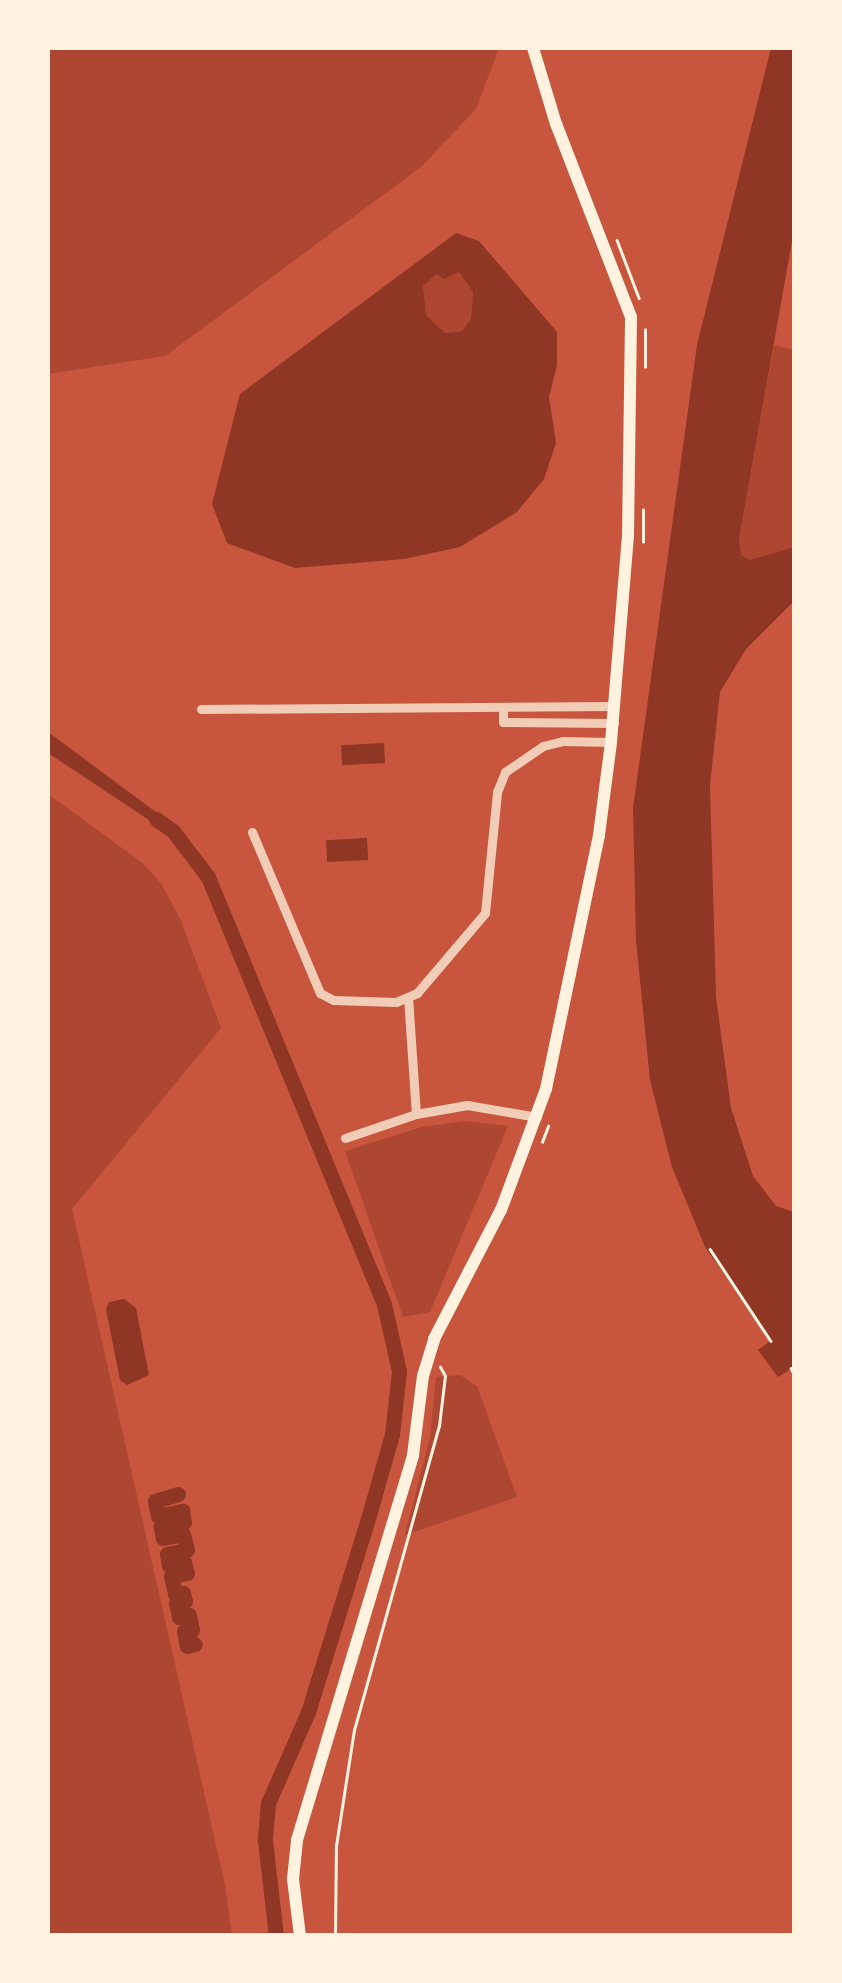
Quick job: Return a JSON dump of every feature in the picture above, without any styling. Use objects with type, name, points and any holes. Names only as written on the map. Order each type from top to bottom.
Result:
[{"type":"main road","points":[[300,1936],[293,1879],[297,1840],[412,1455],[434,1339],[501,1210],[537,1117],[598,835],[612,742],[628,534],[631,318],[556,124],[533,48]]},
{"type":"street","points":[[201,709],[615,706]]},
{"type":"street","points":[[502,709],[503,722],[614,723]]},
{"type":"street","points":[[252,832],[320,993],[350,1002],[396,1002],[408,997],[486,913],[497,792],[504,772],[543,746],[563,741],[612,742]]},
{"type":"street","points":[[408,997],[416,1114]]},
{"type":"street","points":[[345,1138],[416,1114],[467,1106],[537,1117]]},
{"type":"path","points":[[613,230],[641,305]]},
{"type":"path","points":[[644,319],[644,382]]},
{"type":"path","points":[[638,555],[644,537],[642,505]]},
{"type":"path","points":[[540,1148],[553,1111]]},
{"type":"path","points":[[710,1249],[771,1341]]},
{"type":"path","points":[[335,1936],[335,1860],[354,1730],[439,1426],[445,1376],[440,1356]]},
{"type":"path","points":[[791,1368],[794,1374]]},
{"type":"shaded area","points":[[48,48],[499,48],[476,109],[421,167],[165,356],[48,374]]},
{"type":"shaded area","points":[[771,48],[794,48],[794,230],[739,539],[741,555],[750,560],[794,547],[794,601],[746,649],[720,692],[710,785],[716,997],[731,1108],[753,1176],[776,1206],[794,1212],[794,1374],[791,1369],[778,1377],[758,1350],[771,1340],[705,1247],[672,1167],[650,1080],[636,940],[633,808],[697,345]]},
{"type":"shaded area","points":[[456,233],[479,241],[557,332],[557,365],[549,397],[556,443],[544,479],[517,512],[460,547],[404,559],[295,568],[227,543],[212,504],[240,394]],"holes":[[[459,272],[473,292],[471,319],[462,331],[445,333],[426,315],[423,286],[437,274],[444,279]]]},
{"type":"shaded area","points":[[459,272],[473,292],[471,320],[462,331],[445,333],[426,315],[423,286],[437,274]]},
{"type":"shaded area","points":[[774,345],[794,350],[794,547],[750,560],[741,556],[739,539]]},
{"type":"shaded area","points":[[48,732],[172,824],[173,831],[167,832],[48,753]]},
{"type":"shaded area","points":[[384,743],[385,763],[342,765],[341,745]]},
{"type":"shaded area","points":[[48,794],[144,864],[162,885],[181,921],[221,1028],[72,1209],[225,1885],[232,1935],[51,1935],[48,1921]]},
{"type":"shaded area","points":[[367,838],[368,860],[327,862],[326,840]]},
{"type":"shaded area","points":[[465,1121],[508,1126],[430,1312],[403,1317],[345,1151],[422,1127]]},
{"type":"shaded area","points":[[124,1299],[136,1308],[149,1375],[127,1385],[120,1380],[106,1309],[109,1302]]},
{"type":"shaded area","points":[[460,1375],[477,1386],[517,1497],[405,1535],[430,1437],[436,1377]]},
{"type":"waterway","points":[[156,819],[173,831],[208,877],[384,1304],[399,1371],[392,1434],[370,1512],[308,1712],[268,1803],[265,1840],[276,1936]]},
{"type":"waterway","points":[[178,1494],[155,1501],[158,1516],[182,1511],[184,1522],[161,1527],[163,1538],[183,1534],[187,1550],[167,1554],[169,1565],[184,1562],[187,1573],[171,1576],[175,1594],[183,1593],[185,1601],[176,1603],[179,1617],[189,1615],[192,1630],[184,1631],[187,1646],[195,1644]]}]
